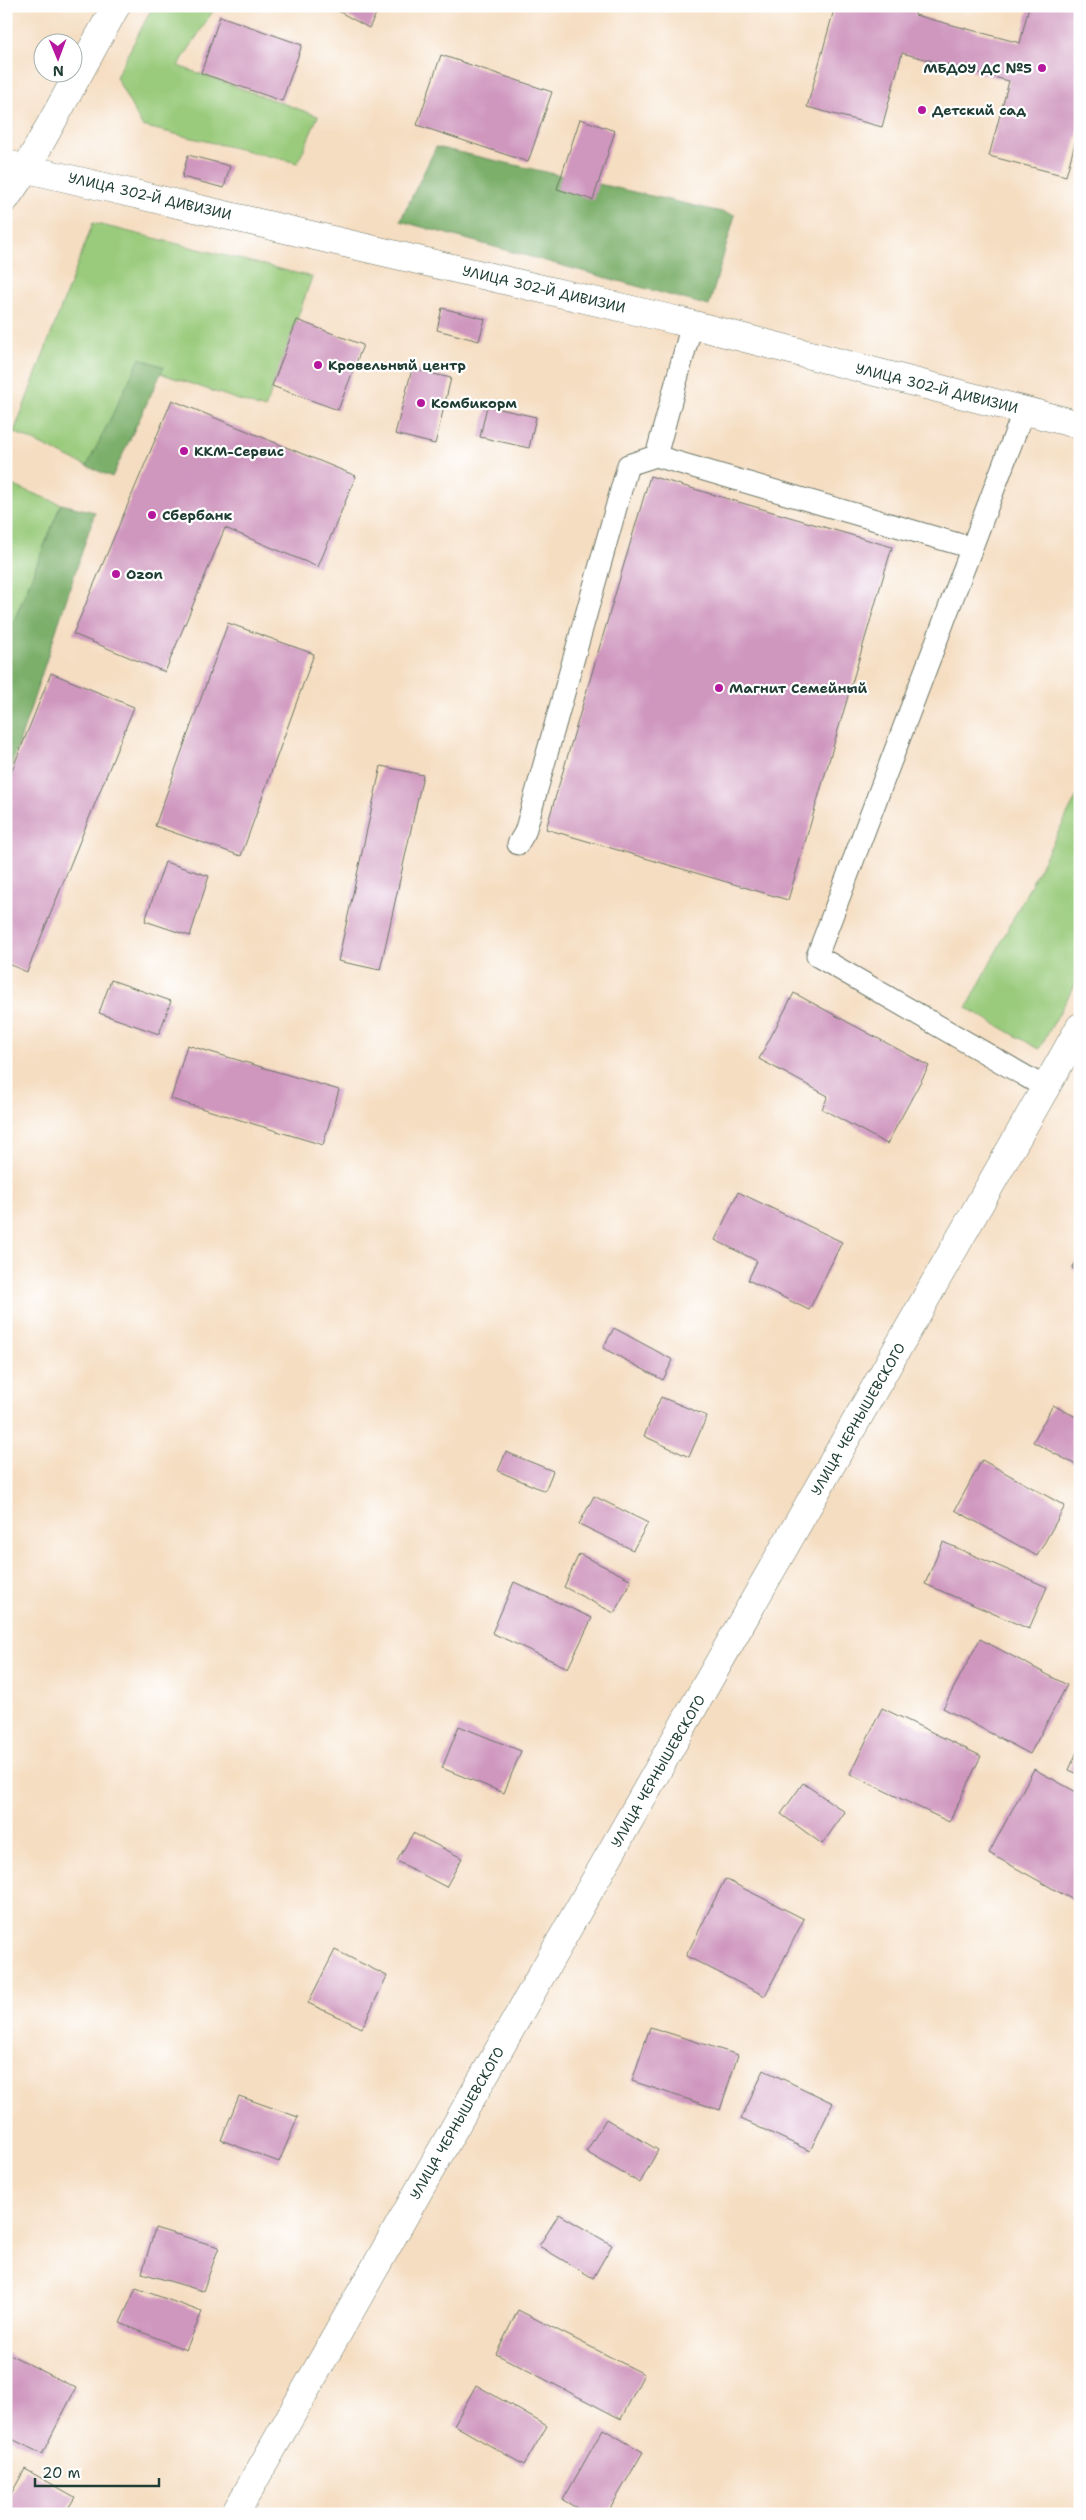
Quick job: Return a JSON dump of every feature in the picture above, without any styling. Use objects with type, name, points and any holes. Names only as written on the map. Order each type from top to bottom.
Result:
[{"type":"street","points":[[6,198],[17,165],[116,6]]},
{"type":"street","name":"УЛИЦА 302-Й ДИВИЗИИ","points":[[17,165],[692,324],[1080,425]]},
{"type":"street","name":"УЛИЦА ЧЕРНЫШЕВСКОГО","points":[[235,2514],[1080,1027]]},
{"type":"lane","points":[[656,456],[692,324]]},
{"type":"lane","points":[[1024,410],[817,956],[1046,1088]]},
{"type":"lane","points":[[518,844],[525,832],[628,465],[656,456],[972,548]]},
{"type":"green space","points":[[153,6],[216,6],[178,66],[318,116],[298,163],[142,126],[116,77]]},
{"type":"green space","points":[[436,147],[735,215],[709,306],[400,221]]},
{"type":"green space","points":[[93,223],[312,277],[265,409],[151,370],[87,466],[14,432]]},
{"type":"green space","points":[[140,358],[164,367],[112,477],[87,466]]},
{"type":"green space","points":[[6,483],[61,504],[6,641]]},
{"type":"green space","points":[[61,504],[95,512],[6,783],[6,641]]},
{"type":"green space","points":[[1080,790],[1080,976],[1039,1049],[967,1008]]},
{"type":"building","points":[[329,6],[380,6],[369,28]]},
{"type":"building","points":[[835,6],[917,6],[915,15],[1020,43],[1029,6],[1080,6],[1080,125],[1066,176],[989,156],[1009,81],[902,53],[882,127],[807,107]]},
{"type":"building","points":[[220,16],[302,45],[282,101],[201,73]]},
{"type":"building","points":[[441,55],[552,92],[528,162],[417,125]]},
{"type":"building","points":[[580,119],[615,131],[593,200],[557,189]]},
{"type":"building","points":[[188,155],[230,166],[224,188],[182,177]]},
{"type":"building","points":[[442,308],[485,319],[479,341],[437,330]]},
{"type":"building","name":"Кровельный центр","points":[[297,320],[363,345],[338,410],[272,386]]},
{"type":"building","points":[[412,369],[451,378],[435,444],[395,434]]},
{"type":"building","points":[[172,400],[356,476],[318,567],[225,528],[165,672],[73,634]]},
{"type":"building","points":[[487,406],[536,417],[529,448],[480,437]]},
{"type":"building","name":"Магнит Семейный","points":[[650,476],[892,547],[788,900],[546,829]]},
{"type":"building","points":[[228,623],[314,654],[241,856],[155,826]]},
{"type":"building","points":[[51,673],[134,707],[27,972],[6,963],[6,785]]},
{"type":"building","points":[[381,766],[423,775],[380,970],[338,961]]},
{"type":"building","points":[[165,862],[209,876],[190,936],[145,921]]},
{"type":"building","points":[[111,980],[171,1001],[159,1034],[99,1013]]},
{"type":"building","points":[[794,993],[929,1066],[887,1144],[822,1109],[828,1096],[759,1059]]},
{"type":"building","points":[[187,1045],[339,1090],[323,1145],[171,1099]]},
{"type":"building","points":[[738,1192],[842,1242],[809,1310],[748,1280],[757,1261],[715,1240]]},
{"type":"building","points":[[1080,1256],[1080,1272],[1072,1268]]},
{"type":"building","points":[[614,1328],[673,1360],[663,1380],[603,1348]]},
{"type":"building","points":[[661,1397],[707,1416],[689,1457],[644,1436]]},
{"type":"building","points":[[1053,1405],[1080,1419],[1080,1467],[1033,1442]]},
{"type":"building","points":[[506,1452],[553,1471],[545,1491],[498,1471]]},
{"type":"building","points":[[982,1460],[1065,1506],[1037,1556],[955,1510]]},
{"type":"building","points":[[594,1496],[648,1523],[633,1550],[579,1524]]},
{"type":"building","points":[[943,1542],[1047,1587],[1029,1629],[925,1584]]},
{"type":"building","points":[[579,1554],[632,1580],[614,1613],[564,1587]]},
{"type":"building","points":[[514,1582],[592,1618],[568,1668],[492,1633]]},
{"type":"building","points":[[980,1639],[1067,1685],[1030,1754],[943,1708]]},
{"type":"building","points":[[882,1708],[981,1756],[949,1822],[850,1774]]},
{"type":"building","points":[[459,1726],[521,1751],[504,1793],[442,1768]]},
{"type":"building","points":[[1080,1745],[1080,1775],[1069,1770]]},
{"type":"building","points":[[1034,1769],[1080,1794],[1080,1892],[1075,1901],[989,1853]]},
{"type":"building","points":[[803,1783],[845,1812],[822,1844],[781,1814]]},
{"type":"building","points":[[413,1833],[462,1858],[446,1887],[397,1861]]},
{"type":"building","points":[[725,1879],[804,1919],[765,1996],[686,1956]]},
{"type":"building","points":[[335,1950],[387,1976],[362,2028],[308,2003]]},
{"type":"building","points":[[650,2027],[738,2055],[720,2110],[632,2081]]},
{"type":"building","points":[[764,2070],[833,2103],[810,2151],[741,2119]]},
{"type":"building","points":[[239,2096],[298,2117],[279,2162],[221,2140]]},
{"type":"building","points":[[606,2119],[658,2150],[640,2183],[586,2152]]},
{"type":"building","points":[[559,2214],[612,2245],[593,2278],[539,2246]]},
{"type":"building","points":[[155,2228],[219,2247],[203,2291],[142,2273]]},
{"type":"building","points":[[136,2288],[202,2312],[186,2350],[120,2323]]},
{"type":"building","points":[[518,2310],[644,2374],[621,2419],[496,2354]]},
{"type":"building","points":[[7,2353],[76,2388],[42,2454],[6,2436]]},
{"type":"building","points":[[476,2385],[547,2426],[524,2465],[454,2425]]},
{"type":"building","points":[[603,2429],[643,2452],[607,2514],[587,2514],[563,2500]]},
{"type":"building","points":[[25,2469],[75,2497],[65,2514],[6,2514],[6,2503]]},
{"type":"building","points":[[384,2507],[396,2514],[380,2514]]},
{"type":"place","name":"МБДОУ ДС №5","points":[[1042,68]]},
{"type":"place","name":"Детский сад","points":[[922,110]]},
{"type":"place","name":"Кровельный центр","points":[[318,365]]},
{"type":"place","name":"Комбикорм","points":[[421,403]]},
{"type":"place","name":"ККМ-Сервис","points":[[184,451]]},
{"type":"place","name":"Сбербанк","points":[[152,515]]},
{"type":"place","name":"Ozon","points":[[116,574]]},
{"type":"place","name":"Магнит Семейный","points":[[719,688]]}]
